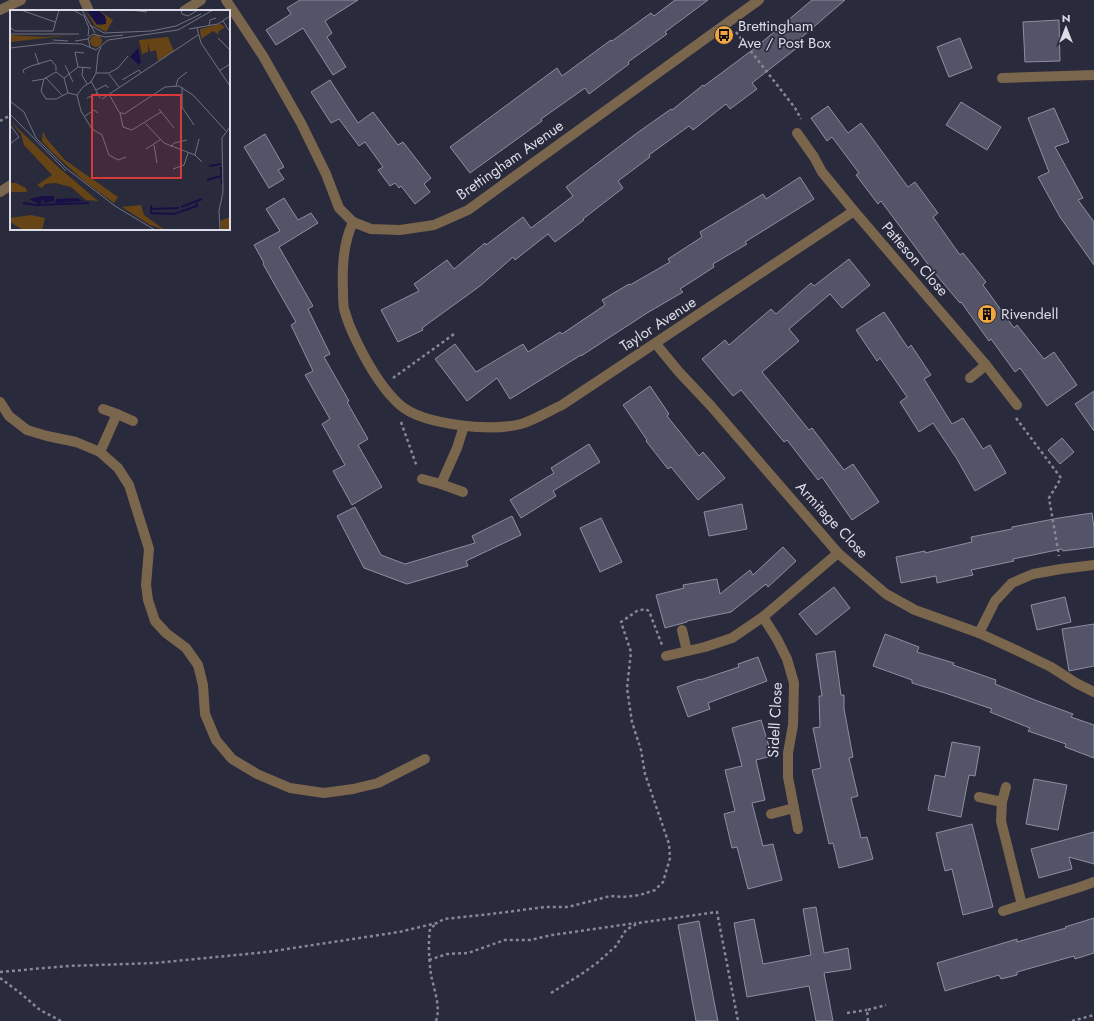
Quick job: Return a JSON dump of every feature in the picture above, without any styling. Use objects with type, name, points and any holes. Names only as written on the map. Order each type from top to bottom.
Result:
[{"type":"street","points":[[0,10],[21,0]]},
{"type":"street","points":[[84,0],[89,10]]},
{"type":"street","points":[[186,10],[201,0]]},
{"type":"street","name":"Brettingham Avenue","points":[[226,0],[263,56],[301,123],[326,174],[339,208],[353,222],[371,229],[400,230],[434,225],[468,210],[759,0]]},
{"type":"street","points":[[1002,78],[1094,76]]},
{"type":"street","name":"Patteson Close","points":[[797,133],[814,157],[822,172],[986,365],[1017,405]]},
{"type":"street","points":[[0,192],[10,186]]},
{"type":"street","name":"Taylor Avenue","points":[[353,222],[345,246],[343,271],[344,307],[348,323],[364,358],[383,386],[401,406],[434,421],[464,426],[492,428],[521,424],[562,405],[656,344],[854,211]]},
{"type":"street","name":"Armitage Close","points":[[656,344],[838,553],[886,594],[915,610],[979,633],[1051,667],[1076,683],[1094,692]]},
{"type":"street","points":[[970,378],[986,365]]},
{"type":"street","points":[[0,402],[10,416],[27,430],[76,442],[100,452],[118,468],[130,485],[149,549],[146,586],[148,600],[155,621],[166,633],[186,648],[198,665],[203,685],[205,714],[216,740],[232,759],[257,774],[290,788],[324,793],[353,789],[378,783],[425,758]]},
{"type":"street","points":[[103,409],[133,421]]},
{"type":"street","points":[[100,452],[117,414]]},
{"type":"street","points":[[441,484],[457,448],[464,426]]},
{"type":"street","points":[[422,479],[463,492]]},
{"type":"street","points":[[666,656],[732,638],[762,617],[838,553]]},
{"type":"street","points":[[979,633],[995,601],[1012,583],[1033,574],[1094,565]]},
{"type":"street","name":"Sidell Close","points":[[762,617],[777,639],[787,659],[794,683],[793,725],[788,753],[788,778],[798,829]]},
{"type":"street","points":[[682,630],[687,651]]},
{"type":"street","points":[[1006,787],[1002,802],[1001,820],[1022,905]]},
{"type":"street","points":[[979,797],[1002,802]]},
{"type":"street","points":[[771,814],[794,808]]},
{"type":"street","points":[[1003,911],[1094,882]]},
{"type":"path","points":[[728,22],[795,108],[802,120]]},
{"type":"path","points":[[0,121],[10,116]]},
{"type":"path","points":[[383,386],[454,334]]},
{"type":"path","points":[[1017,405],[1014,413],[1017,420],[1061,478],[1049,498],[1061,569]]},
{"type":"path","points":[[401,406],[401,422],[422,479]]},
{"type":"path","points":[[436,1021],[437,1007],[429,960],[429,939],[430,929],[444,919],[545,907],[568,907],[610,896],[624,897],[640,895],[655,890],[663,882],[670,858],[670,844],[644,774],[641,750],[632,722],[627,688],[631,652],[621,622],[637,611],[646,609],[649,611],[666,656]]},
{"type":"path","points":[[429,960],[447,954],[468,953],[505,940],[530,940],[552,935],[717,912],[738,1021]]},
{"type":"path","points":[[0,972],[68,966],[156,963],[266,952],[399,932],[438,923]]},
{"type":"path","points":[[551,993],[580,976],[598,963],[616,946],[626,930],[638,923]]},
{"type":"path","points":[[0,978],[40,1010],[61,1021]]},
{"type":"path","points":[[847,1013],[886,1005]]},
{"type":"path","points":[[867,1010],[868,1021]]},
{"type":"path","points":[[1072,1021],[1094,1015]]},
{"type":"building","points":[[300,0],[358,0],[325,21],[332,33],[327,37],[346,67],[333,75],[303,28],[276,45],[266,30],[291,14],[287,8]]},
{"type":"building","points":[[675,0],[708,0],[665,32],[667,34],[628,62],[629,64],[589,94],[585,88],[541,119],[542,121],[470,173],[450,147],[557,68],[562,76],[651,13],[654,16]]},
{"type":"building","points":[[812,0],[845,0],[795,43],[798,47],[752,83],[757,89],[730,109],[726,104],[693,130],[689,126],[649,155],[650,157],[618,181],[623,188],[555,242],[548,234],[515,260],[513,257],[480,286],[422,328],[423,330],[398,342],[381,310],[419,291],[414,284],[447,260],[454,269],[485,243],[486,245],[523,217],[531,228],[573,196],[566,187],[637,133],[671,109],[672,110],[703,85],[704,86],[755,48]]},
{"type":"building","points":[[1059,20],[1060,61],[1025,62],[1023,22]]},
{"type":"building","points":[[960,38],[972,68],[949,77],[937,47]]},
{"type":"building","points":[[330,80],[358,123],[373,112],[398,145],[403,142],[431,178],[424,184],[430,192],[415,204],[401,186],[399,188],[395,183],[390,186],[378,170],[383,167],[365,142],[359,146],[339,119],[331,123],[311,92]]},
{"type":"building","points":[[961,102],[1001,127],[987,150],[946,125]]},
{"type":"building","points":[[828,106],[848,133],[861,123],[908,187],[915,182],[938,213],[933,217],[960,255],[963,253],[986,282],[983,285],[1014,328],[1017,325],[1044,359],[1054,352],[1077,385],[1047,406],[1020,368],[1015,372],[991,339],[989,341],[961,302],[960,303],[933,271],[881,201],[878,204],[856,175],[859,173],[832,137],[827,141],[811,118]]},
{"type":"building","points":[[1054,108],[1069,142],[1055,147],[1083,198],[1078,200],[1094,222],[1094,265],[1060,217],[1038,177],[1049,172],[1028,118]]},
{"type":"building","points":[[265,134],[284,167],[278,170],[284,179],[269,188],[244,147]]},
{"type":"building","points":[[800,177],[814,199],[745,242],[747,244],[713,264],[714,267],[680,289],[683,292],[510,399],[497,378],[467,401],[435,359],[455,344],[476,372],[523,344],[528,352],[560,332],[562,334],[605,305],[602,300],[670,262],[668,259],[702,237],[700,232],[763,194],[766,199]]},
{"type":"building","points":[[284,198],[298,220],[311,213],[318,223],[279,247],[313,306],[308,309],[330,354],[324,357],[349,401],[347,402],[368,439],[358,445],[382,487],[352,505],[333,471],[345,465],[322,424],[330,419],[305,375],[313,371],[291,325],[296,322],[254,245],[280,231],[266,209]]},
{"type":"building","points":[[849,259],[870,285],[842,308],[830,294],[789,329],[799,341],[762,372],[809,430],[812,428],[844,470],[853,464],[879,502],[852,520],[822,477],[818,480],[787,440],[784,442],[741,390],[733,396],[702,359],[725,340],[729,345],[771,309],[776,314],[811,283],[814,286]]},
{"type":"building","points":[[884,312],[908,348],[911,345],[931,375],[924,379],[952,424],[963,418],[983,449],[990,445],[1006,473],[975,491],[957,459],[933,423],[919,432],[900,402],[907,397],[880,358],[877,361],[856,330]]},
{"type":"building","points":[[650,386],[669,414],[667,416],[699,456],[703,452],[725,478],[698,500],[671,467],[668,469],[646,441],[647,440],[623,405]]},
{"type":"building","points":[[1094,391],[1094,431],[1075,404]]},
{"type":"building","points":[[1062,438],[1074,452],[1060,464],[1048,450]]},
{"type":"building","points":[[589,444],[600,462],[553,491],[556,496],[521,518],[510,500],[554,473],[551,468]]},
{"type":"building","points":[[742,504],[747,529],[709,536],[704,512]]},
{"type":"building","points":[[355,507],[381,555],[405,564],[475,543],[472,536],[512,516],[521,535],[466,561],[468,566],[407,584],[364,568],[337,516]]},
{"type":"building","points":[[1092,513],[1094,547],[1063,551],[1062,549],[1013,559],[1014,561],[971,570],[973,575],[937,583],[936,576],[901,583],[896,557],[925,551],[925,553],[972,542],[971,537],[1012,529],[1012,527]]},
{"type":"building","points":[[601,518],[622,562],[600,572],[580,528]]},
{"type":"building","points":[[783,547],[796,561],[768,587],[766,584],[731,612],[687,621],[665,628],[656,595],[684,588],[683,585],[717,579],[720,594],[750,570],[753,575]]},
{"type":"building","points":[[834,587],[850,608],[816,635],[799,614]]},
{"type":"building","points":[[1065,597],[1071,622],[1037,630],[1031,605]]},
{"type":"building","points":[[1094,624],[1094,666],[1069,671],[1062,629]]},
{"type":"building","points":[[885,634],[919,647],[917,652],[954,663],[953,665],[996,680],[995,684],[1073,714],[1071,717],[1094,725],[1094,758],[1065,747],[1066,744],[1028,731],[1030,728],[990,712],[992,709],[912,683],[912,680],[873,666]]},
{"type":"building","points":[[835,651],[841,695],[844,695],[844,709],[853,757],[849,758],[858,796],[851,798],[861,838],[867,837],[873,859],[839,868],[833,843],[829,844],[812,770],[821,768],[813,728],[820,727],[819,696],[822,696],[816,654]]},
{"type":"building","points":[[758,657],[767,681],[708,703],[710,709],[688,717],[677,687],[739,667],[738,664]]},
{"type":"building","points":[[761,720],[772,756],[756,760],[765,800],[752,803],[763,846],[773,844],[782,880],[748,889],[737,847],[732,848],[724,814],[735,811],[725,770],[742,766],[732,728]]},
{"type":"building","points":[[952,742],[980,747],[975,776],[969,775],[961,817],[928,810],[935,775],[945,777]]},
{"type":"building","points":[[1034,779],[1067,785],[1058,830],[1026,824]]},
{"type":"building","points":[[972,824],[993,907],[963,915],[952,869],[945,871],[936,833]]},
{"type":"building","points":[[1094,832],[1094,864],[1069,857],[1072,869],[1039,878],[1031,849]]},
{"type":"building","points":[[816,907],[824,953],[848,948],[851,969],[824,973],[833,1021],[816,1021],[809,986],[747,997],[734,923],[754,919],[763,964],[811,955],[803,909]]},
{"type":"building","points":[[1094,918],[1094,953],[1075,959],[1074,956],[1017,972],[1017,975],[1001,979],[999,975],[945,991],[937,963],[1017,939],[1017,942],[1066,928],[1065,927]]},
{"type":"building","points":[[699,921],[718,1021],[696,1021],[678,925]]},
{"type":"place","name":"Brettingham Ave / Post Box","points":[[724,35]]},
{"type":"place","name":"Rivendell","points":[[987,314]]}]
